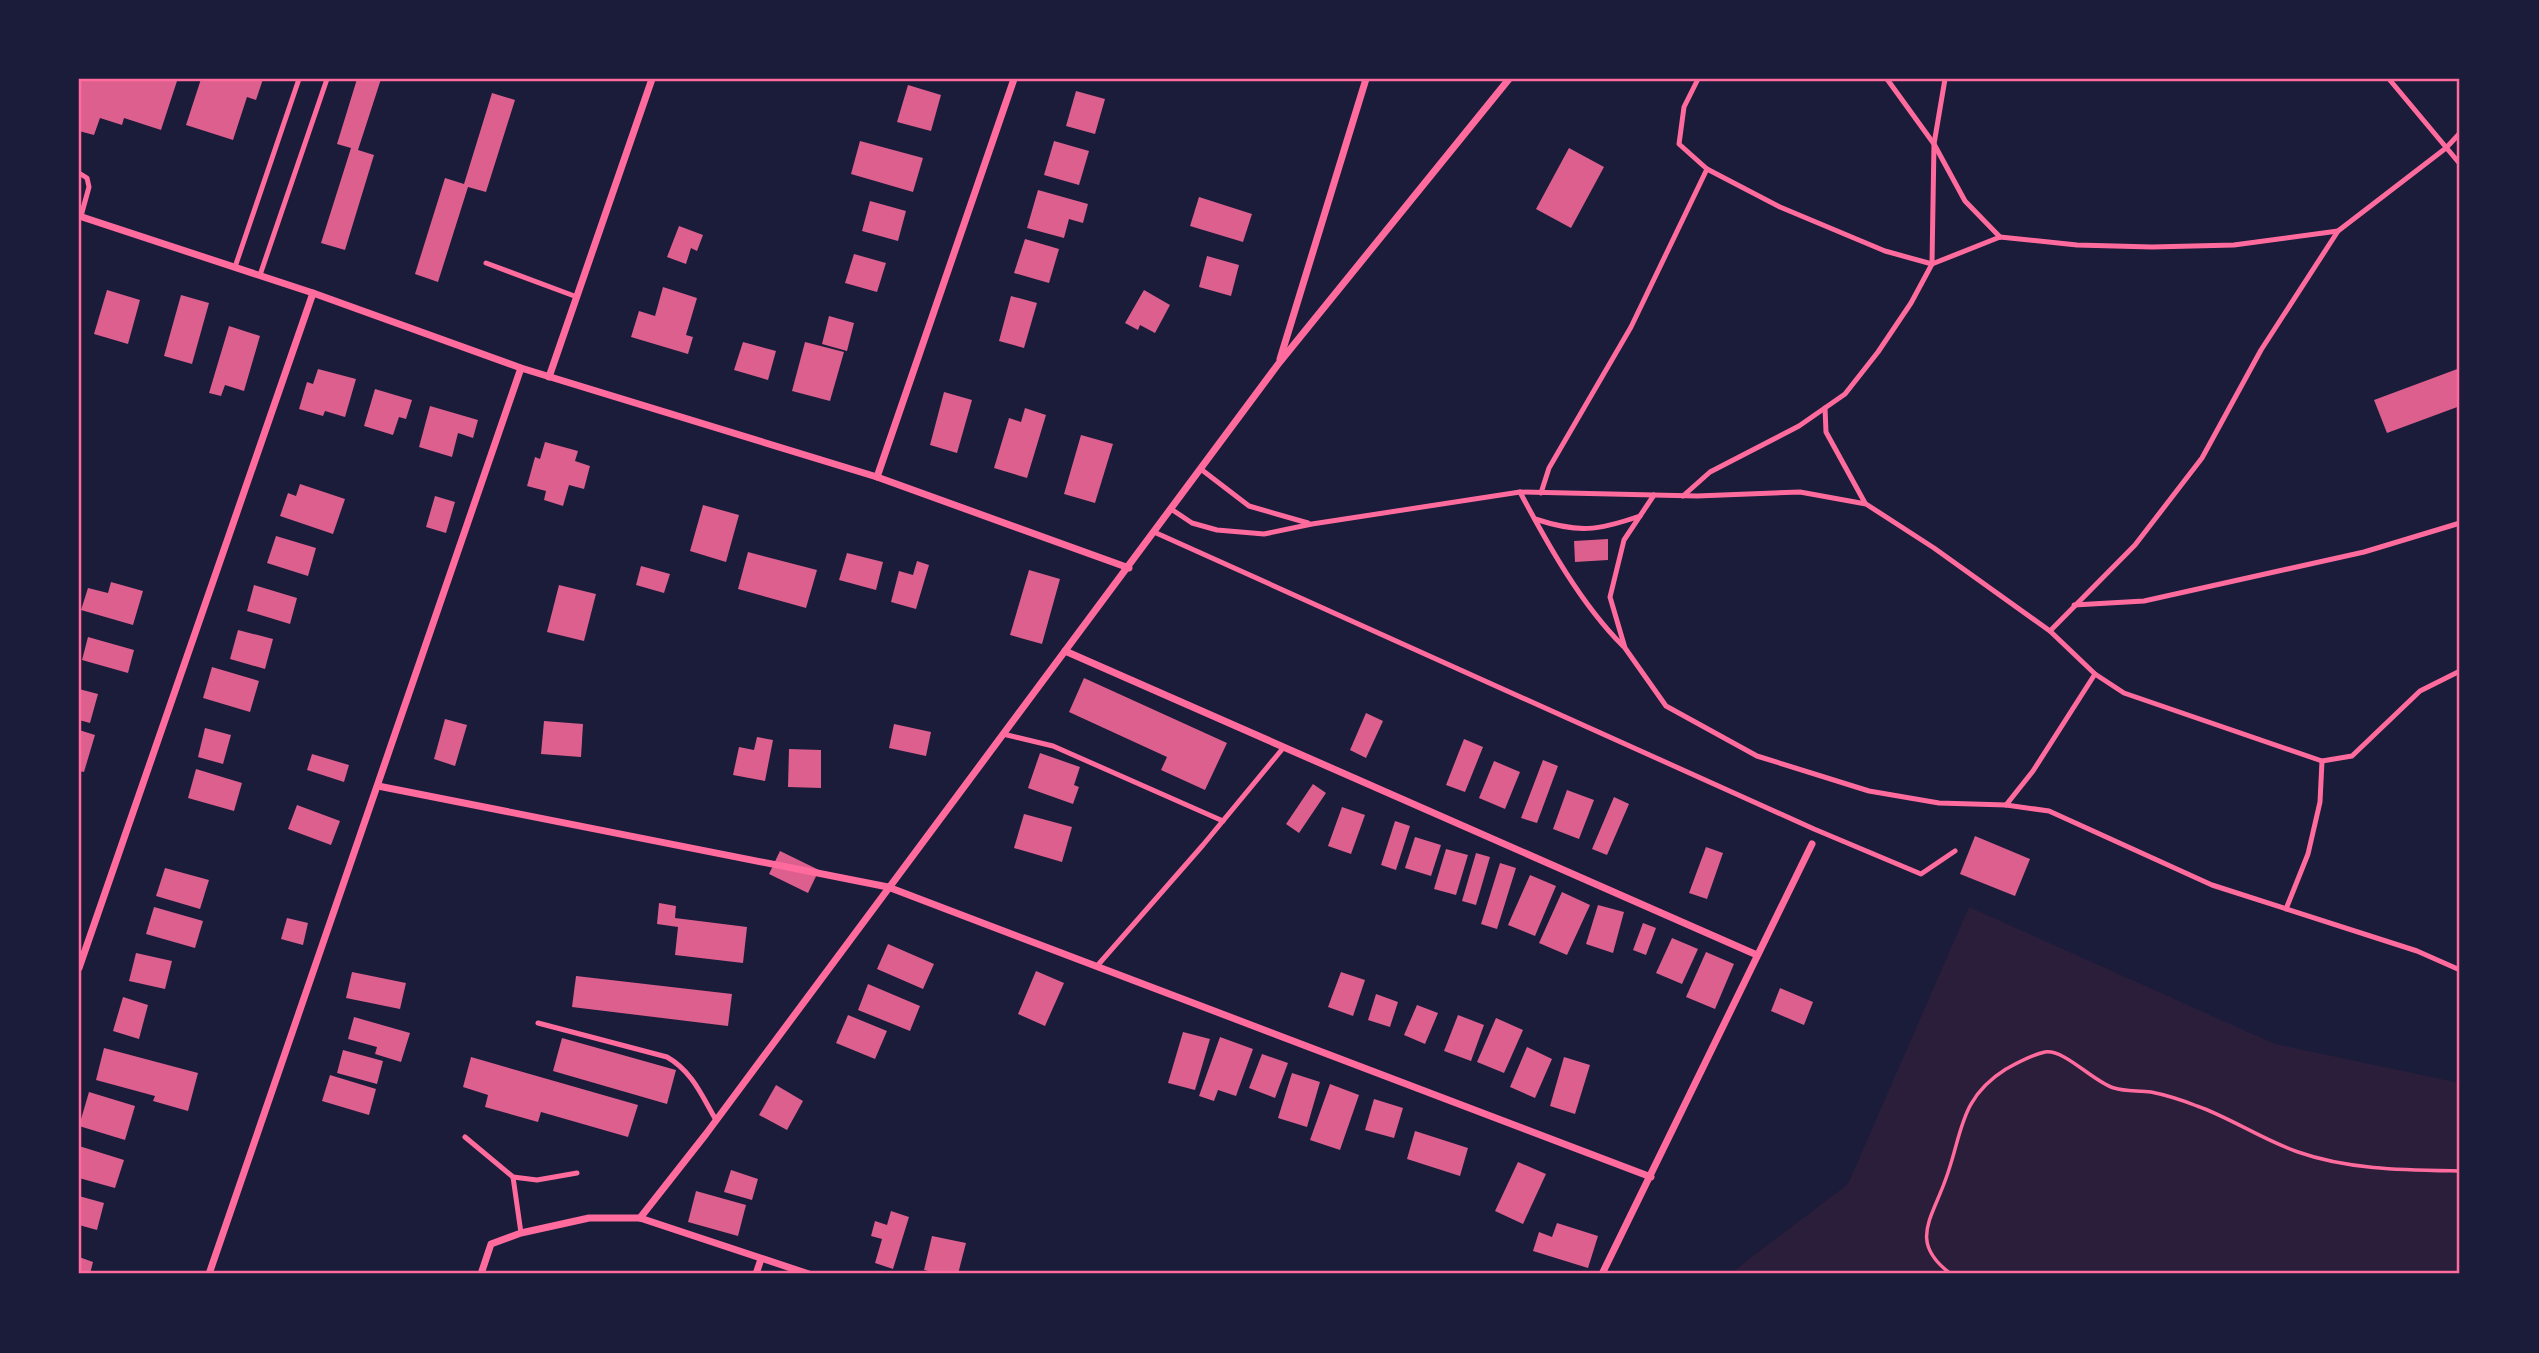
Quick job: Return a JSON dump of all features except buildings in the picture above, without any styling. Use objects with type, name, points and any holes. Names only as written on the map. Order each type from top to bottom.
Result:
[{"type":"street","points":[[549,377],[652,79]]},
{"type":"street","points":[[877,477],[1014,79]]},
{"type":"street","points":[[1279,363],[1366,79]]},
{"type":"street","points":[[640,1218],[716,1121],[888,887],[1129,569],[1279,363],[1510,79]]},
{"type":"street","points":[[80,216],[313,293],[521,368],[877,477],[1129,569]]},
{"type":"street","points":[[79,968],[313,293]]},
{"type":"street","points":[[209,1274],[521,368]]},
{"type":"street","points":[[1065,651],[1757,955]]},
{"type":"street","points":[[378,786],[888,887],[1651,1177]]},
{"type":"street","points":[[1602,1274],[1812,844]]},
{"type":"street","points":[[481,1274],[491,1244],[521,1233],[589,1219],[640,1218],[809,1274]]},
{"type":"street","points":[[756,1274],[761,1259]]},
{"type":"lane","points":[[235,267],[299,79]]},
{"type":"lane","points":[[260,275],[327,79]]},
{"type":"lane","points":[[1698,79],[1684,107],[1679,144],[1707,169],[1780,207],[1885,251],[1931,264],[2000,237],[2077,245],[2152,247],[2234,245],[2338,231]]},
{"type":"lane","points":[[1887,79],[1934,144],[1965,201],[2000,237]]},
{"type":"lane","points":[[1683,496],[1710,472],[1799,426],[1845,394],[1911,303],[1931,264],[1934,144],[1945,79]]},
{"type":"lane","points":[[2389,79],[2460,164]]},
{"type":"lane","points":[[2050,631],[2135,545],[2202,458],[2261,349],[2338,231],[2446,148],[2460,134]]},
{"type":"lane","points":[[1542,493],[1549,468],[1631,327],[1707,169]]},
{"type":"lane","points":[[79,173],[87,178],[89,187],[80,216]]},
{"type":"lane","points":[[486,263],[577,297]]},
{"type":"lane","points":[[1825,408],[1826,432],[1866,504]]},
{"type":"lane","points":[[1202,470],[1250,506],[1311,524]]},
{"type":"lane","points":[[1520,492],[1534,519],[1602,625],[1625,648],[1666,706],[1757,756],[1868,791],[1939,803],[2006,805],[2049,811],[2212,885],[2417,951],[2460,970]]},
{"type":"lane","points":[[1171,509],[1192,523],[1217,530],[1265,534],[1311,524],[1520,492],[1683,496],[1800,492],[1866,504],[1934,548],[2050,631],[2095,674],[2123,693],[2322,761],[2352,756],[2420,691],[2460,671]]},
{"type":"lane","points":[[1625,648],[1610,597],[1624,540],[1654,495]]},
{"type":"lane","points":[[1534,519],[1565,529],[1578,529],[1605,528],[1640,516]]},
{"type":"lane","points":[[2074,605],[2144,601],[2364,552],[2460,523]]},
{"type":"lane","points":[[1154,532],[1814,829],[1921,874],[1955,851]]},
{"type":"lane","points":[[2006,805],[2033,771],[2095,674]]},
{"type":"lane","points":[[1003,734],[1053,746],[1223,821]]},
{"type":"lane","points":[[1097,966],[1284,747]]},
{"type":"lane","points":[[2286,909],[2308,854],[2320,802],[2322,761]]},
{"type":"lane","points":[[538,1023],[667,1058],[681,1065],[716,1121]]},
{"type":"lane","points":[[465,1137],[513,1177],[537,1180],[577,1173]]},
{"type":"lane","points":[[513,1177],[521,1233]]},
{"type":"path","points":[[1948,1273],[1934,1258],[1925,1232],[1946,1178],[1968,1106],[1996,1076],[2031,1056],[2049,1052],[2067,1058],[2097,1081],[2116,1089],[2151,1092],[2197,1106],[2297,1152],[2338,1162],[2385,1168],[2460,1171]]},
{"type":"shaded area","points":[[1969,907],[2275,1044],[2460,1083],[2460,1274],[1733,1274],[1848,1184]]}]
